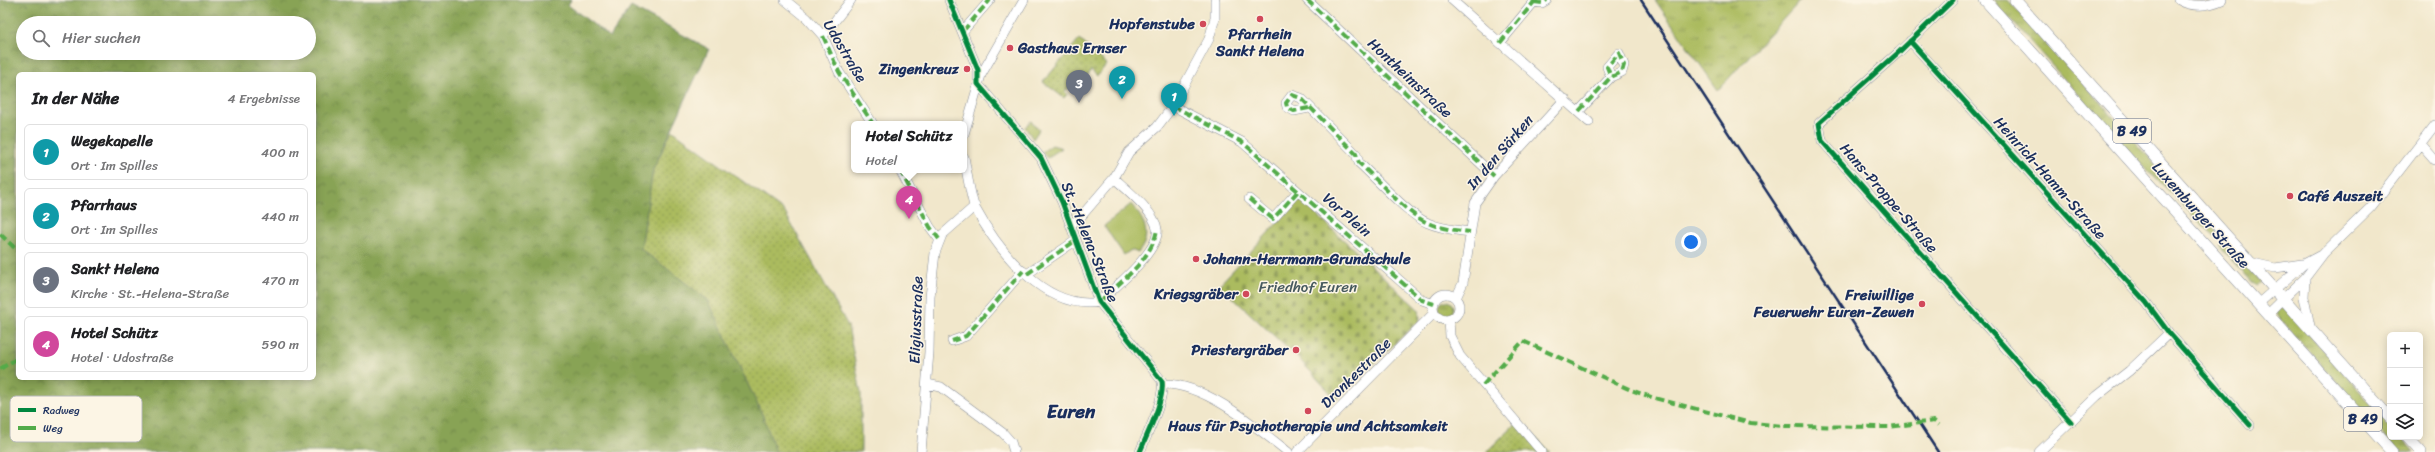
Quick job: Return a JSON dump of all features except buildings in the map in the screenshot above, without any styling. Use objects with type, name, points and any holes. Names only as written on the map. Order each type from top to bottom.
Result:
[{"type":"main road","name":"Luxemburger Straße","points":[[1985,0],[2269,313],[2385,447],[2392,452]]},
{"type":"main road","name":"Luxemburger Straße","points":[[2015,0],[2387,415]]},
{"type":"main road","points":[[2198,234],[2215,242],[2220,241],[2224,234]]},
{"type":"main road","points":[[2410,440],[2421,452]]},
{"type":"street","name":"Udostraße","points":[[785,0],[807,18],[823,36],[839,72],[871,121]]},
{"type":"street","points":[[823,36],[851,0]]},
{"type":"street","points":[[949,0],[964,31],[978,70],[978,84]]},
{"type":"street","points":[[964,31],[990,0]]},
{"type":"street","points":[[967,123],[981,75],[1024,0]]},
{"type":"street","points":[[1070,224],[1078,220],[1114,178],[1129,152],[1157,127],[1172,106],[1209,39],[1215,18],[1215,0]]},
{"type":"street","name":"Hontheimstraße","points":[[1307,0],[1494,176]]},
{"type":"street","points":[[1452,0],[1590,122]]},
{"type":"street","points":[[1500,44],[1533,1],[1542,3],[1547,0]]},
{"type":"street","name":"Hans-Proppe-Straße","points":[[1953,0],[1819,123],[1822,141],[2071,422]]},
{"type":"street","points":[[2179,0],[2196,6],[2215,4],[2222,0]]},
{"type":"street","name":"Heinrich-Hamm-Straße","points":[[1910,41],[2146,302],[2170,333],[2250,425]]},
{"type":"street","points":[[1579,111],[1611,77]]},
{"type":"street","name":"St.-Helena-Straße","points":[[978,84],[1041,158],[1070,224],[1075,241],[1099,302],[1161,380]]},
{"type":"street","name":"In den Särken","points":[[1456,298],[1464,284],[1475,203],[1494,176],[1564,99]]},
{"type":"street","name":"Vor Plein","points":[[1172,106],[1242,142],[1422,300],[1434,304]]},
{"type":"street","points":[[1309,108],[1356,154],[1359,163],[1415,215],[1427,223],[1440,227],[1470,232]]},
{"type":"street","points":[[2269,313],[2305,278],[2324,253],[2372,207],[2435,125]]},
{"type":"street","points":[[2421,144],[2435,160]]},
{"type":"street","points":[[967,170],[975,206],[1004,254],[1054,295],[1064,300],[1077,303],[1099,302],[1139,264],[1152,247],[1158,229],[1147,210],[1114,178]]},
{"type":"street","points":[[902,173],[930,227],[939,239],[975,206]]},
{"type":"street","points":[[1249,199],[1273,219],[1298,191]]},
{"type":"street","name":"Eligiusstraße","points":[[921,452],[927,384],[932,271],[939,239]]},
{"type":"street","points":[[952,341],[966,336],[1025,272],[1075,241]]},
{"type":"street","points":[[2259,303],[2304,264],[2324,253]]},
{"type":"street","points":[[2249,262],[2275,268],[2304,264]]},
{"type":"street","points":[[2305,278],[2304,297],[2312,332]]},
{"type":"street","points":[[1441,295],[1449,295],[1456,298],[1459,309],[1456,316],[1449,320],[1439,319],[1434,313],[1434,304],[1441,295]]},
{"type":"street","name":"Dronkestraße","points":[[1297,452],[1434,313]]},
{"type":"street","points":[[1449,320],[1449,330],[1456,350],[1483,385],[1542,452]]},
{"type":"street","points":[[2039,452],[2097,396],[2129,371],[2170,333]]},
{"type":"street","points":[[1140,452],[1158,406],[1161,380],[1186,388],[1231,410],[1288,452]]},
{"type":"street","points":[[927,384],[941,387],[1003,434],[1011,442],[1014,452]]},
{"type":"green space","points":[[0,0],[571,0],[568,5],[610,37],[631,7],[709,49],[653,170],[641,249],[708,300],[763,416],[776,452],[0,452]]},
{"type":"green space","points":[[1655,0],[1801,0],[1718,90]]},
{"type":"green space","points":[[1993,0],[2008,0],[2218,234],[2215,236],[2206,228],[2146,170]]},
{"type":"green space","points":[[1079,39],[1107,64],[1097,76],[1091,70],[1086,78],[1080,77],[1065,92],[1067,94],[1064,98],[1043,82]]},
{"type":"green space","points":[[1031,121],[1039,130],[1033,139],[1025,127]]},
{"type":"green space","points":[[672,130],[784,211],[848,326],[861,393],[861,452],[776,452],[763,416],[708,300],[641,249],[653,170]]},
{"type":"green space","points":[[1052,145],[1062,148],[1047,158],[1042,152]]},
{"type":"green space","name":"Friedhof Euren","points":[[1300,199],[1419,310],[1420,320],[1336,399],[1299,359],[1219,285]]},
{"type":"green space","points":[[1131,204],[1143,221],[1146,234],[1143,246],[1138,253],[1131,250],[1124,255],[1104,226]]},
{"type":"green space","points":[[2226,243],[2261,282],[2256,286],[2219,246]]},
{"type":"green space","points":[[1446,301],[1451,303],[1453,308],[1451,313],[1446,315],[1441,313],[1439,308],[1441,303]]},
{"type":"green space","points":[[2280,307],[2287,310],[2387,422],[2387,439],[2280,319],[2277,314]]},
{"type":"green space","points":[[1518,421],[1550,452],[1486,452]]},
{"type":"green space","points":[[2388,440],[2404,440],[2414,452],[2399,452]]},
{"type":"railway","points":[[1641,0],[1938,452]]},
{"type":"marked path","points":[[963,31],[990,0]]},
{"type":"marked path","points":[[1307,0],[1494,176]]},
{"type":"marked path","points":[[1500,43],[1534,2],[1533,0]]},
{"type":"marked path","points":[[1534,2],[1542,3],[1547,0]]},
{"type":"marked path","points":[[823,36],[839,72],[871,121]]},
{"type":"marked path","points":[[1579,111],[1611,77],[1622,72],[1624,65],[1619,53],[1607,67],[1611,77]]},
{"type":"marked path","points":[[1309,108],[1294,111],[1287,107],[1286,103],[1292,95],[1301,98],[1356,154],[1359,163],[1402,205],[1420,219],[1438,227],[1470,232]]},
{"type":"marked path","points":[[1173,106],[1242,142],[1422,300],[1434,304]]},
{"type":"marked path","points":[[902,173],[930,227],[939,239]]},
{"type":"marked path","points":[[1249,199],[1273,219],[1298,191]]},
{"type":"marked path","points":[[1099,302],[1126,278],[1142,260],[1154,240],[1157,229]]},
{"type":"marked path","points":[[0,234],[16,249]]},
{"type":"marked path","points":[[1027,274],[1075,241]]},
{"type":"marked path","points":[[952,341],[966,336],[1023,271]]},
{"type":"marked path","points":[[1483,385],[1523,341],[1631,390],[1654,398],[1751,423],[1784,426],[1889,427],[1934,421],[1939,425]]},
{"type":"marked path","points":[[0,369],[16,359]]},
{"type":"cycle path","points":[[949,0],[978,70],[978,84],[1041,158],[1062,202],[1099,302],[1162,381],[1161,398],[1140,452]]},
{"type":"cycle path","points":[[1953,0],[1899,52],[1819,123],[1822,141],[2071,422]]},
{"type":"cycle path","points":[[1910,41],[2146,302],[2169,333],[2250,425]]},
{"type":"place","name":"Pfarrhein Sankt Helena","points":[[1260,19]]},
{"type":"place","name":"Hopfenstube","points":[[1203,24]]},
{"type":"place","name":"Gasthaus Ernser","points":[[1010,48]]},
{"type":"place","name":"Zingenkreuz","points":[[967,69]]},
{"type":"place","name":"Pfarrhaus","points":[[1122,99]]},
{"type":"place","name":"Sankt Helena","points":[[1079,103]]},
{"type":"place","name":"Wegekapelle","points":[[1174,116]]},
{"type":"place","name":"Café Auszeit","points":[[2290,196]]},
{"type":"place","name":"Hotel Schütz","points":[[909,219]]},
{"type":"place","name":"Johann-Herrmann-Grundschule","points":[[1196,259]]},
{"type":"place","name":"Kriegsgräber","points":[[1246,294]]},
{"type":"place","name":"Freiwillige Feuerwehr Euren-Zewen","points":[[1922,304]]},
{"type":"place","name":"Priestergräber","points":[[1296,350]]},
{"type":"place","name":"Haus für Psychotherapie und Achtsamkeit","points":[[1308,411]]},
{"type":"district","name":"Euren","points":[[1071,411]]}]
